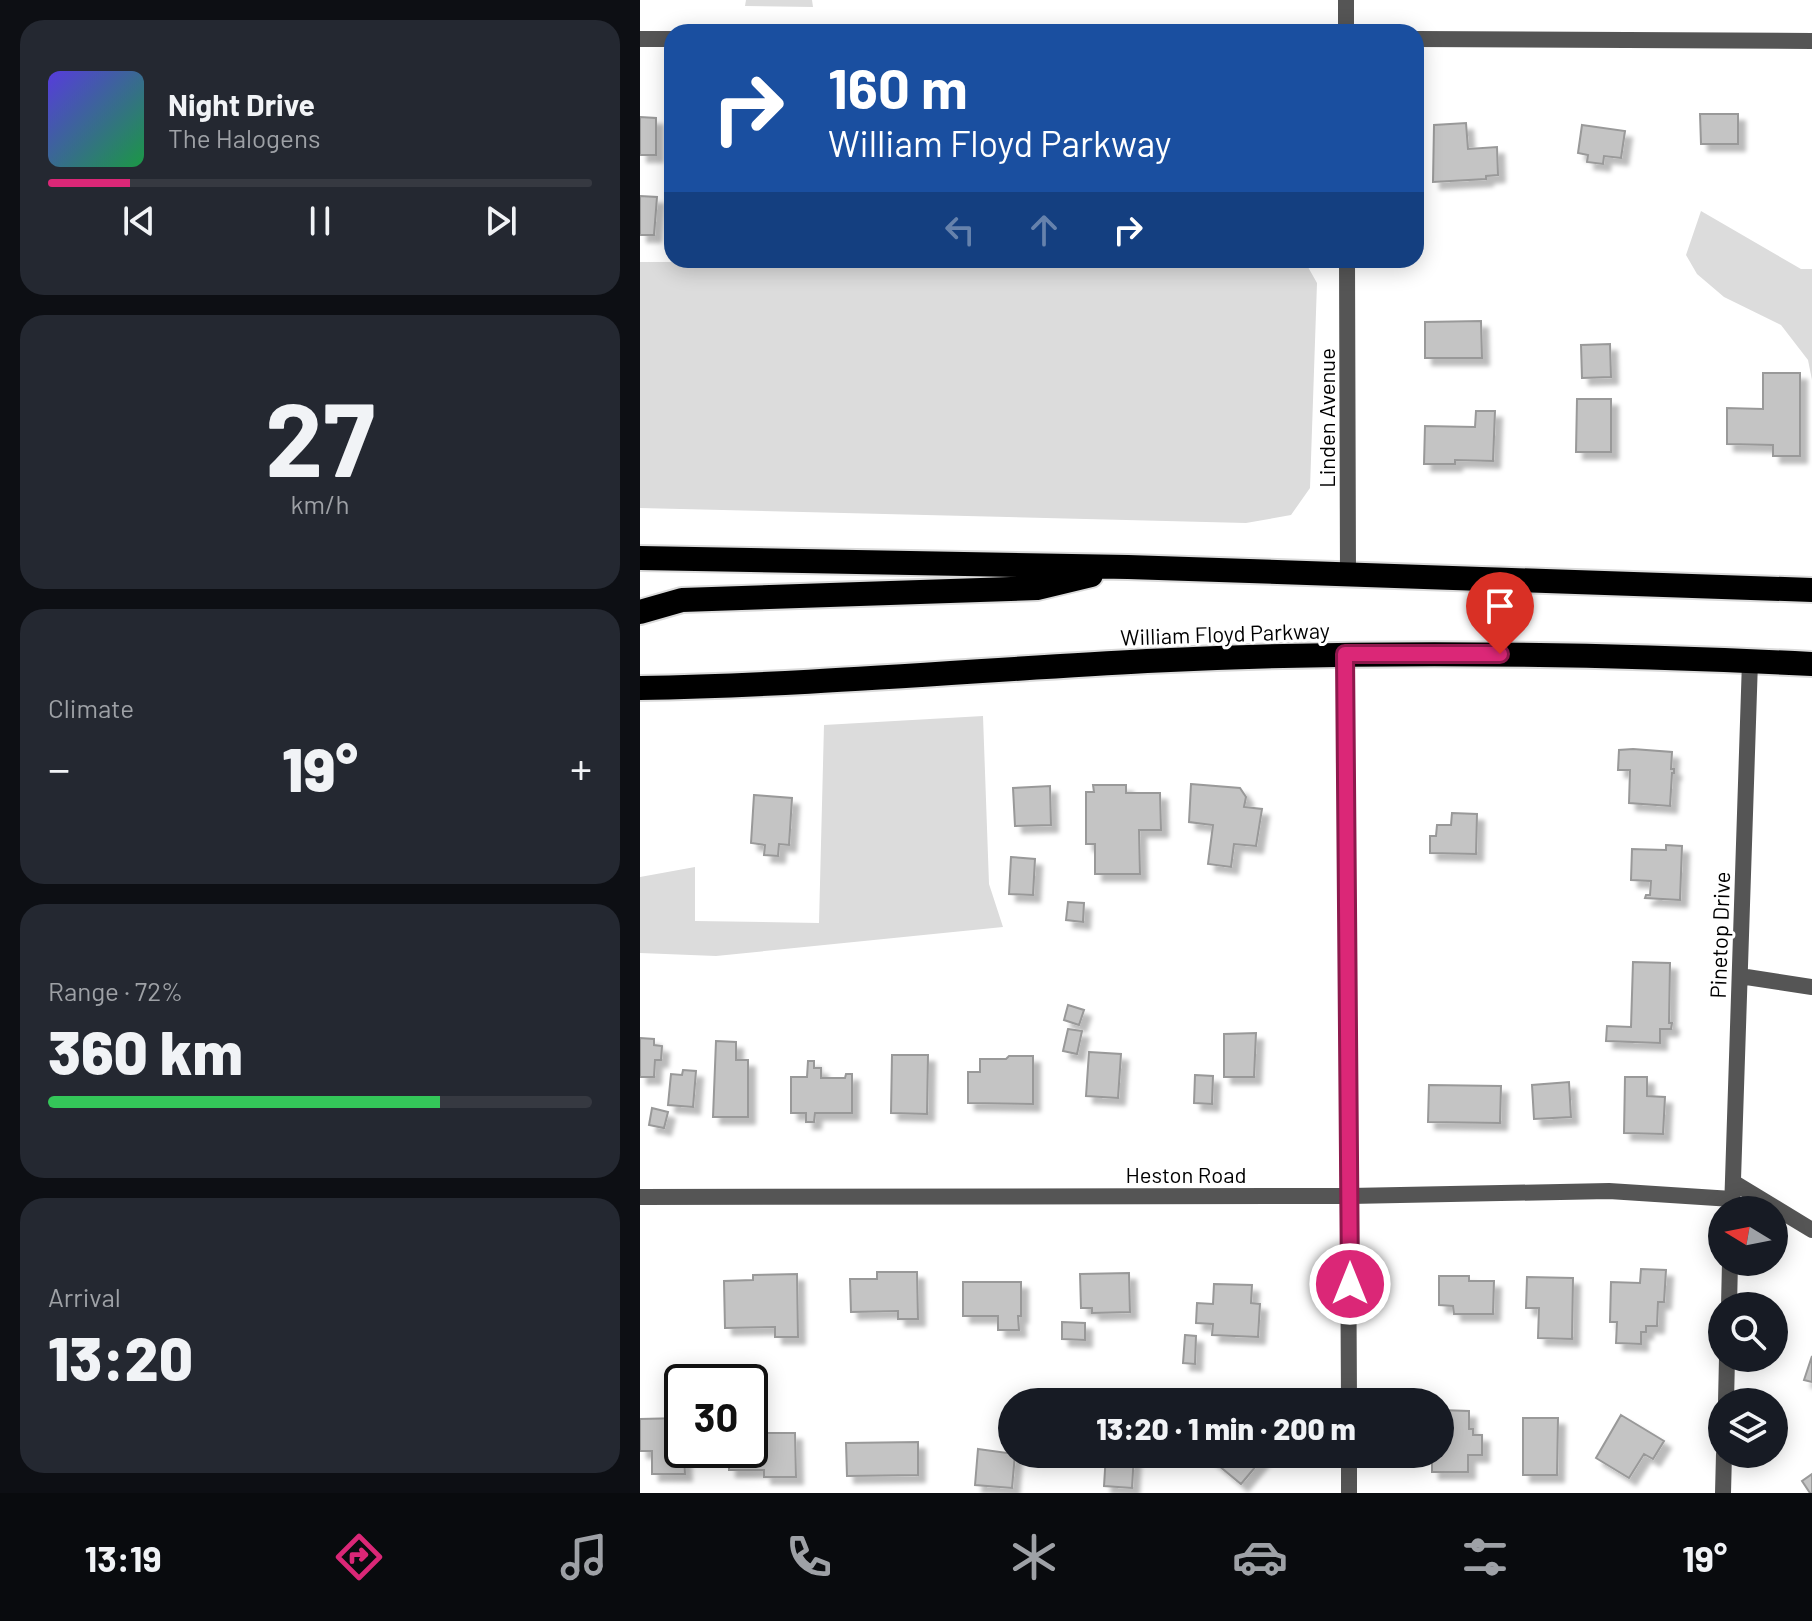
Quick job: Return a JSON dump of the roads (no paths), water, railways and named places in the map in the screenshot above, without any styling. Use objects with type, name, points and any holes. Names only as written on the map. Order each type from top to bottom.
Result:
[{"type":"highway","points":[[640,558],[1128,567],[1812,590]]},
{"type":"highway","points":[[640,612],[665,603],[700,598],[1037,588],[1128,567]]},
{"type":"highway","name":"William Floyd Parkway","points":[[640,688],[826,682],[1147,661],[1345,654],[1560,654],[1812,664]]},
{"type":"street","points":[[1346,0],[1346,24]]},
{"type":"street","points":[[640,39],[664,39]]},
{"type":"street","points":[[1424,39],[1812,41]]},
{"type":"street","name":"Linden Avenue","points":[[1347,268],[1348,575]]},
{"type":"street","points":[[1345,654],[1349,1388]]},
{"type":"street","name":"Pinetop Drive","points":[[1732,1196],[1750,661]]},
{"type":"street","points":[[1740,976],[1812,987]]},
{"type":"street","name":"Heston Road","points":[[640,1197],[1350,1196],[1609,1191],[1712,1196]]},
{"type":"street","name":"Heston Road","points":[[1788,1220],[1812,1230]]},
{"type":"street","points":[[1349,1468],[1349,1493]]},
{"type":"street","points":[[1723,1493],[1724,1468]]}]
